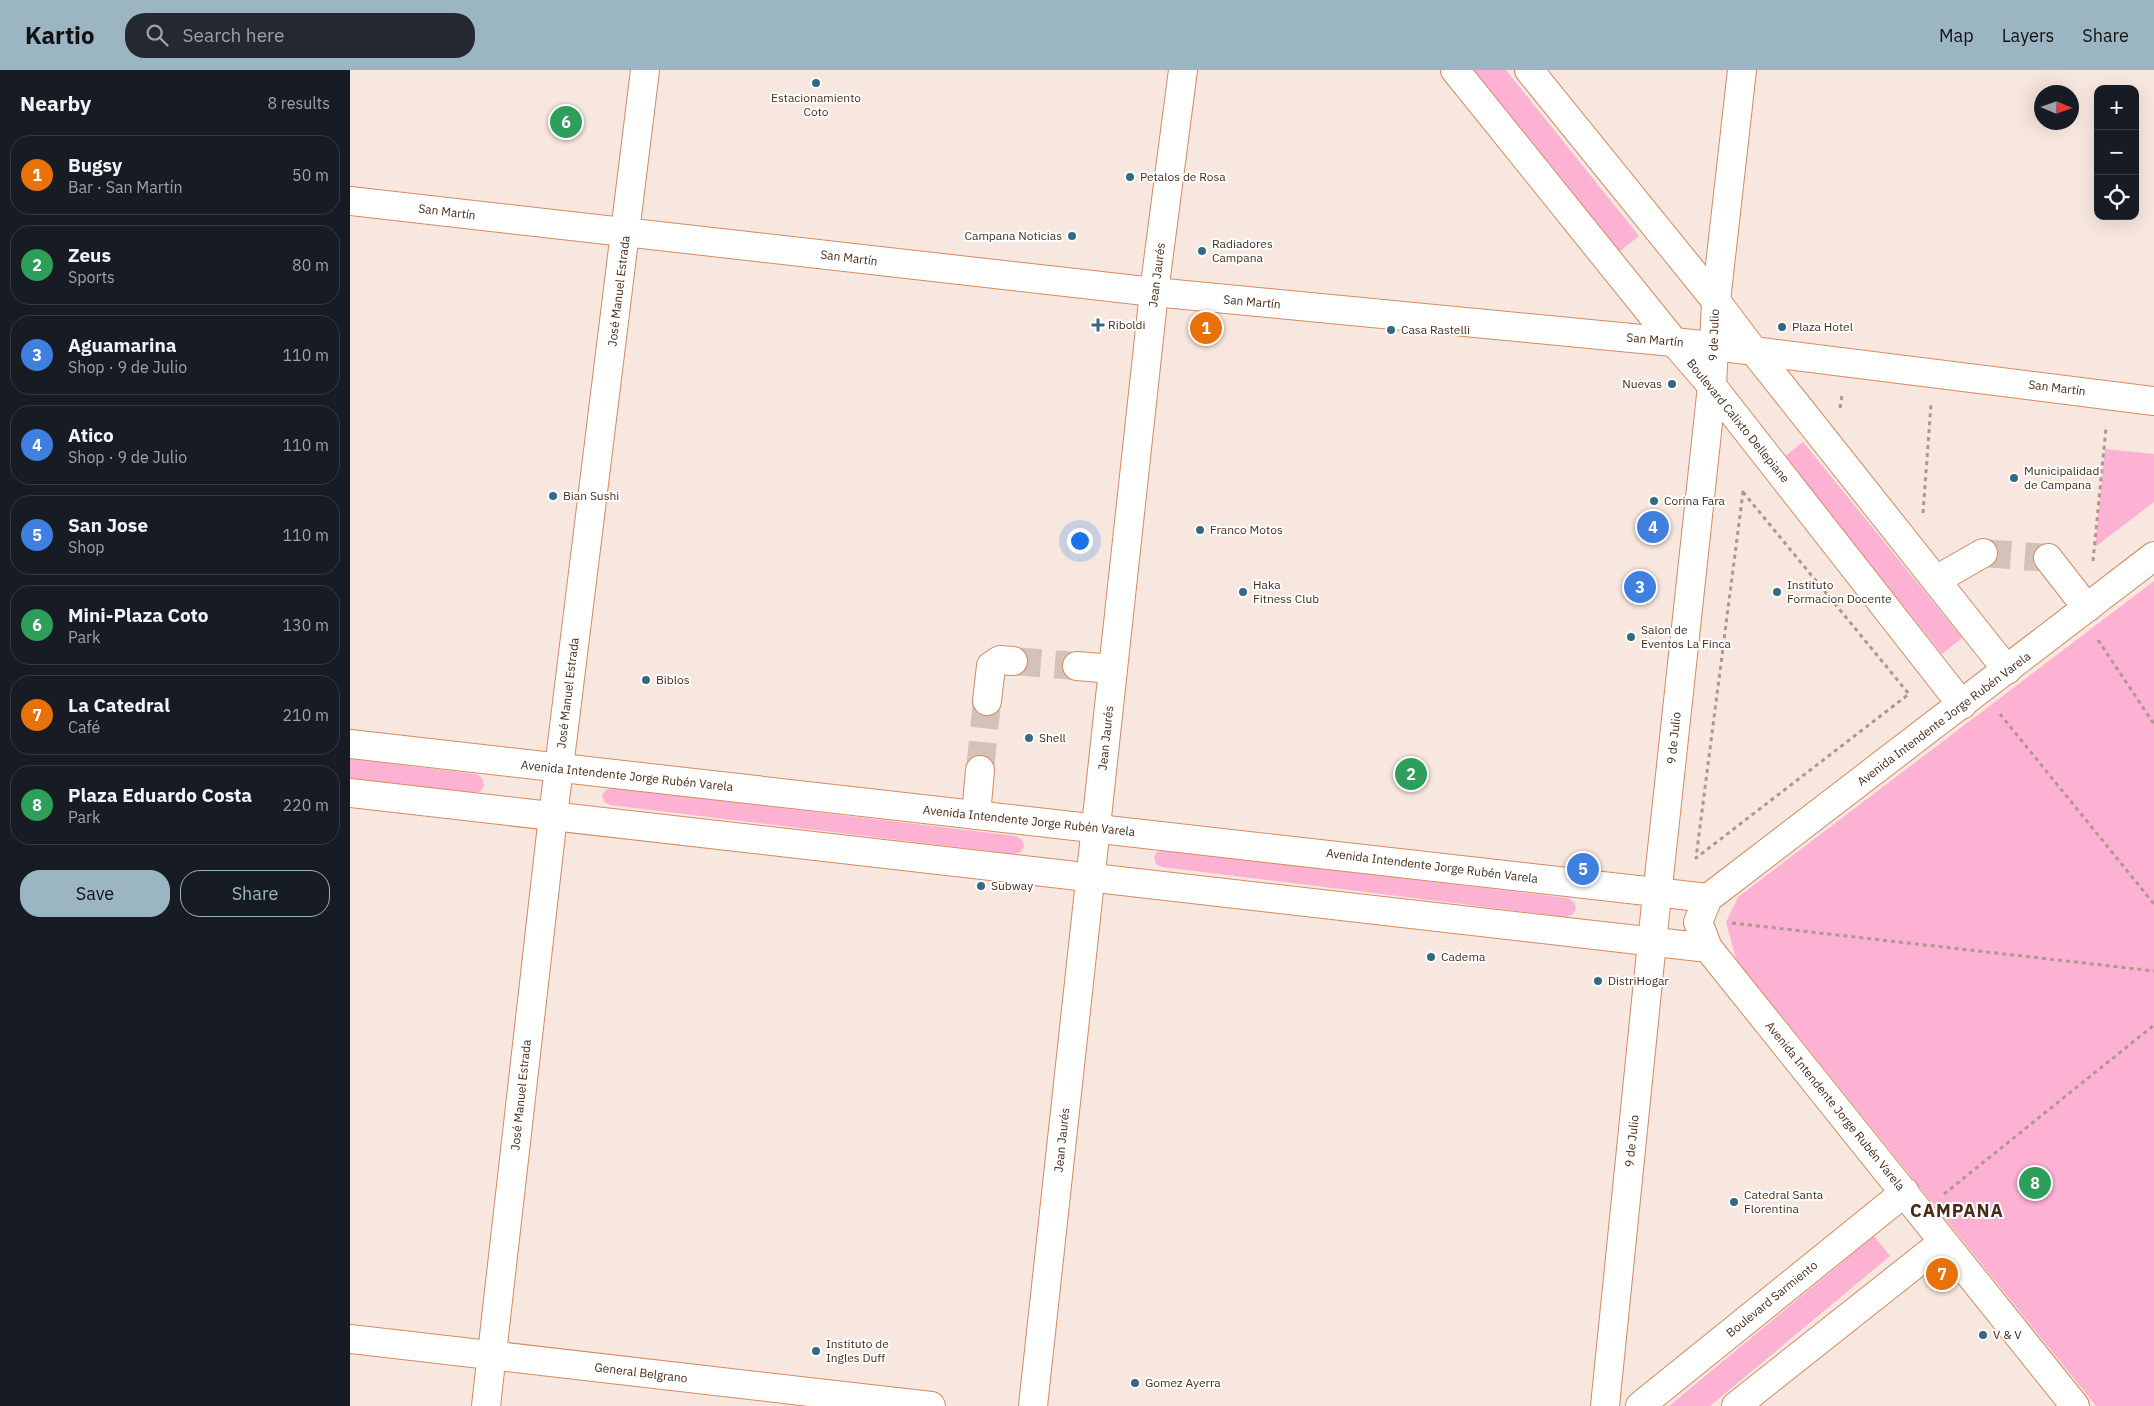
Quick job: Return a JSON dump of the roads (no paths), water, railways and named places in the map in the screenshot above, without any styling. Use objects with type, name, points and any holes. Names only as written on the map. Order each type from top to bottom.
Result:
[{"type":"main road","name":"José Manuel Estrada","points":[[486,1406],[553,816],[645,70]]},
{"type":"main road","name":"Jean Jaurés","points":[[1033,1406],[1154,292],[1184,70]]},
{"type":"main road","name":"Boulevard Calixto Dellepiane","points":[[1455,70],[1674,342],[1712,386],[1962,705]]},
{"type":"main road","points":[[1529,70],[1716,301],[2007,670]]},
{"type":"main road","name":"9 de Julio","points":[[1605,1406],[1657,892],[1712,386],[1716,301],[1742,70]]},
{"type":"main road","name":"San Martín","points":[[350,201],[1154,292],[1753,350],[2154,400]]},
{"type":"main road","points":[[1936,580],[1983,552]]},
{"type":"main road","name":"Avenida Intendente Jorge Rubén Varela","points":[[2075,1406],[1708,948],[1698,922],[1708,898],[2007,670],[2080,599],[2154,556]]},
{"type":"main road","points":[[2048,558],[2080,599]]},
{"type":"main road","points":[[987,701],[991,666],[1000,660],[1013,661]]},
{"type":"main road","points":[[1077,666],[1114,669]]},
{"type":"main road","name":"Avenida Intendente Jorge Rubén Varela","points":[[350,744],[1708,898]]},
{"type":"main road","points":[[976,815],[980,770]]},
{"type":"main road","points":[[350,793],[1708,948]]},
{"type":"main road","name":"Boulevard Sarmiento","points":[[1640,1406],[1905,1192]]},
{"type":"main road","points":[[1736,1406],[1943,1242]]},
{"type":"main road","name":"General Belgrano","points":[[350,1339],[932,1406]]},
{"type":"tunnel","points":[[1983,553],[2048,558]]},
{"type":"tunnel","points":[[1013,661],[1077,666]]},
{"type":"tunnel","points":[[980,770],[987,701]]},
{"type":"place","name":"Estacionamiento Coto","points":[[816,83]]},
{"type":"place","name":"Mini-Plaza Coto","points":[[566,122]]},
{"type":"place","name":"Petalos de Rosa","points":[[1130,177]]},
{"type":"place","name":"Campana Noticias","points":[[1072,236]]},
{"type":"place","name":"Radiadores Campana","points":[[1202,251]]},
{"type":"place","name":"Riboldi","points":[[1098,325]]},
{"type":"place","name":"Plaza Hotel","points":[[1782,327]]},
{"type":"place","name":"Bugsy","points":[[1206,328]]},
{"type":"place","name":"Casa Rastelli","points":[[1391,330]]},
{"type":"place","name":"Nuevas","points":[[1672,384]]},
{"type":"place","name":"Municipalidad de Campana","points":[[2014,478]]},
{"type":"place","name":"Bian Sushi","points":[[553,496]]},
{"type":"place","name":"Corina Fara","points":[[1654,501]]},
{"type":"place","name":"Atico","points":[[1653,527]]},
{"type":"place","name":"Franco Motos","points":[[1200,530]]},
{"type":"place","name":"Aguamarina","points":[[1640,587]]},
{"type":"place","name":"Haka Fitness Club","points":[[1243,592]]},
{"type":"place","name":"Instituto Formacion Docente","points":[[1777,592]]},
{"type":"place","name":"Salon de Eventos La Finca","points":[[1631,637]]},
{"type":"place","name":"Biblos","points":[[646,680]]},
{"type":"place","name":"Shell","points":[[1029,738]]},
{"type":"place","name":"Zeus","points":[[1411,774]]},
{"type":"place","name":"San Jose","points":[[1583,869]]},
{"type":"place","name":"Subway","points":[[981,886]]},
{"type":"place","name":"Cadema","points":[[1431,957]]},
{"type":"place","name":"DistriHogar","points":[[1598,981]]},
{"type":"place","name":"Plaza Eduardo Costa","points":[[2035,1183]]},
{"type":"place","name":"Catedral Santa Florentina","points":[[1734,1202]]},
{"type":"place","name":"La Catedral","points":[[1942,1274]]},
{"type":"place","name":"V & V","points":[[1983,1335]]},
{"type":"place","name":"Instituto de Ingles Duff","points":[[816,1351]]},
{"type":"place","name":"Gomez Ayerra","points":[[1135,1383]]},
{"type":"district","name":"CAMPANA","points":[[1957,1211]]}]
